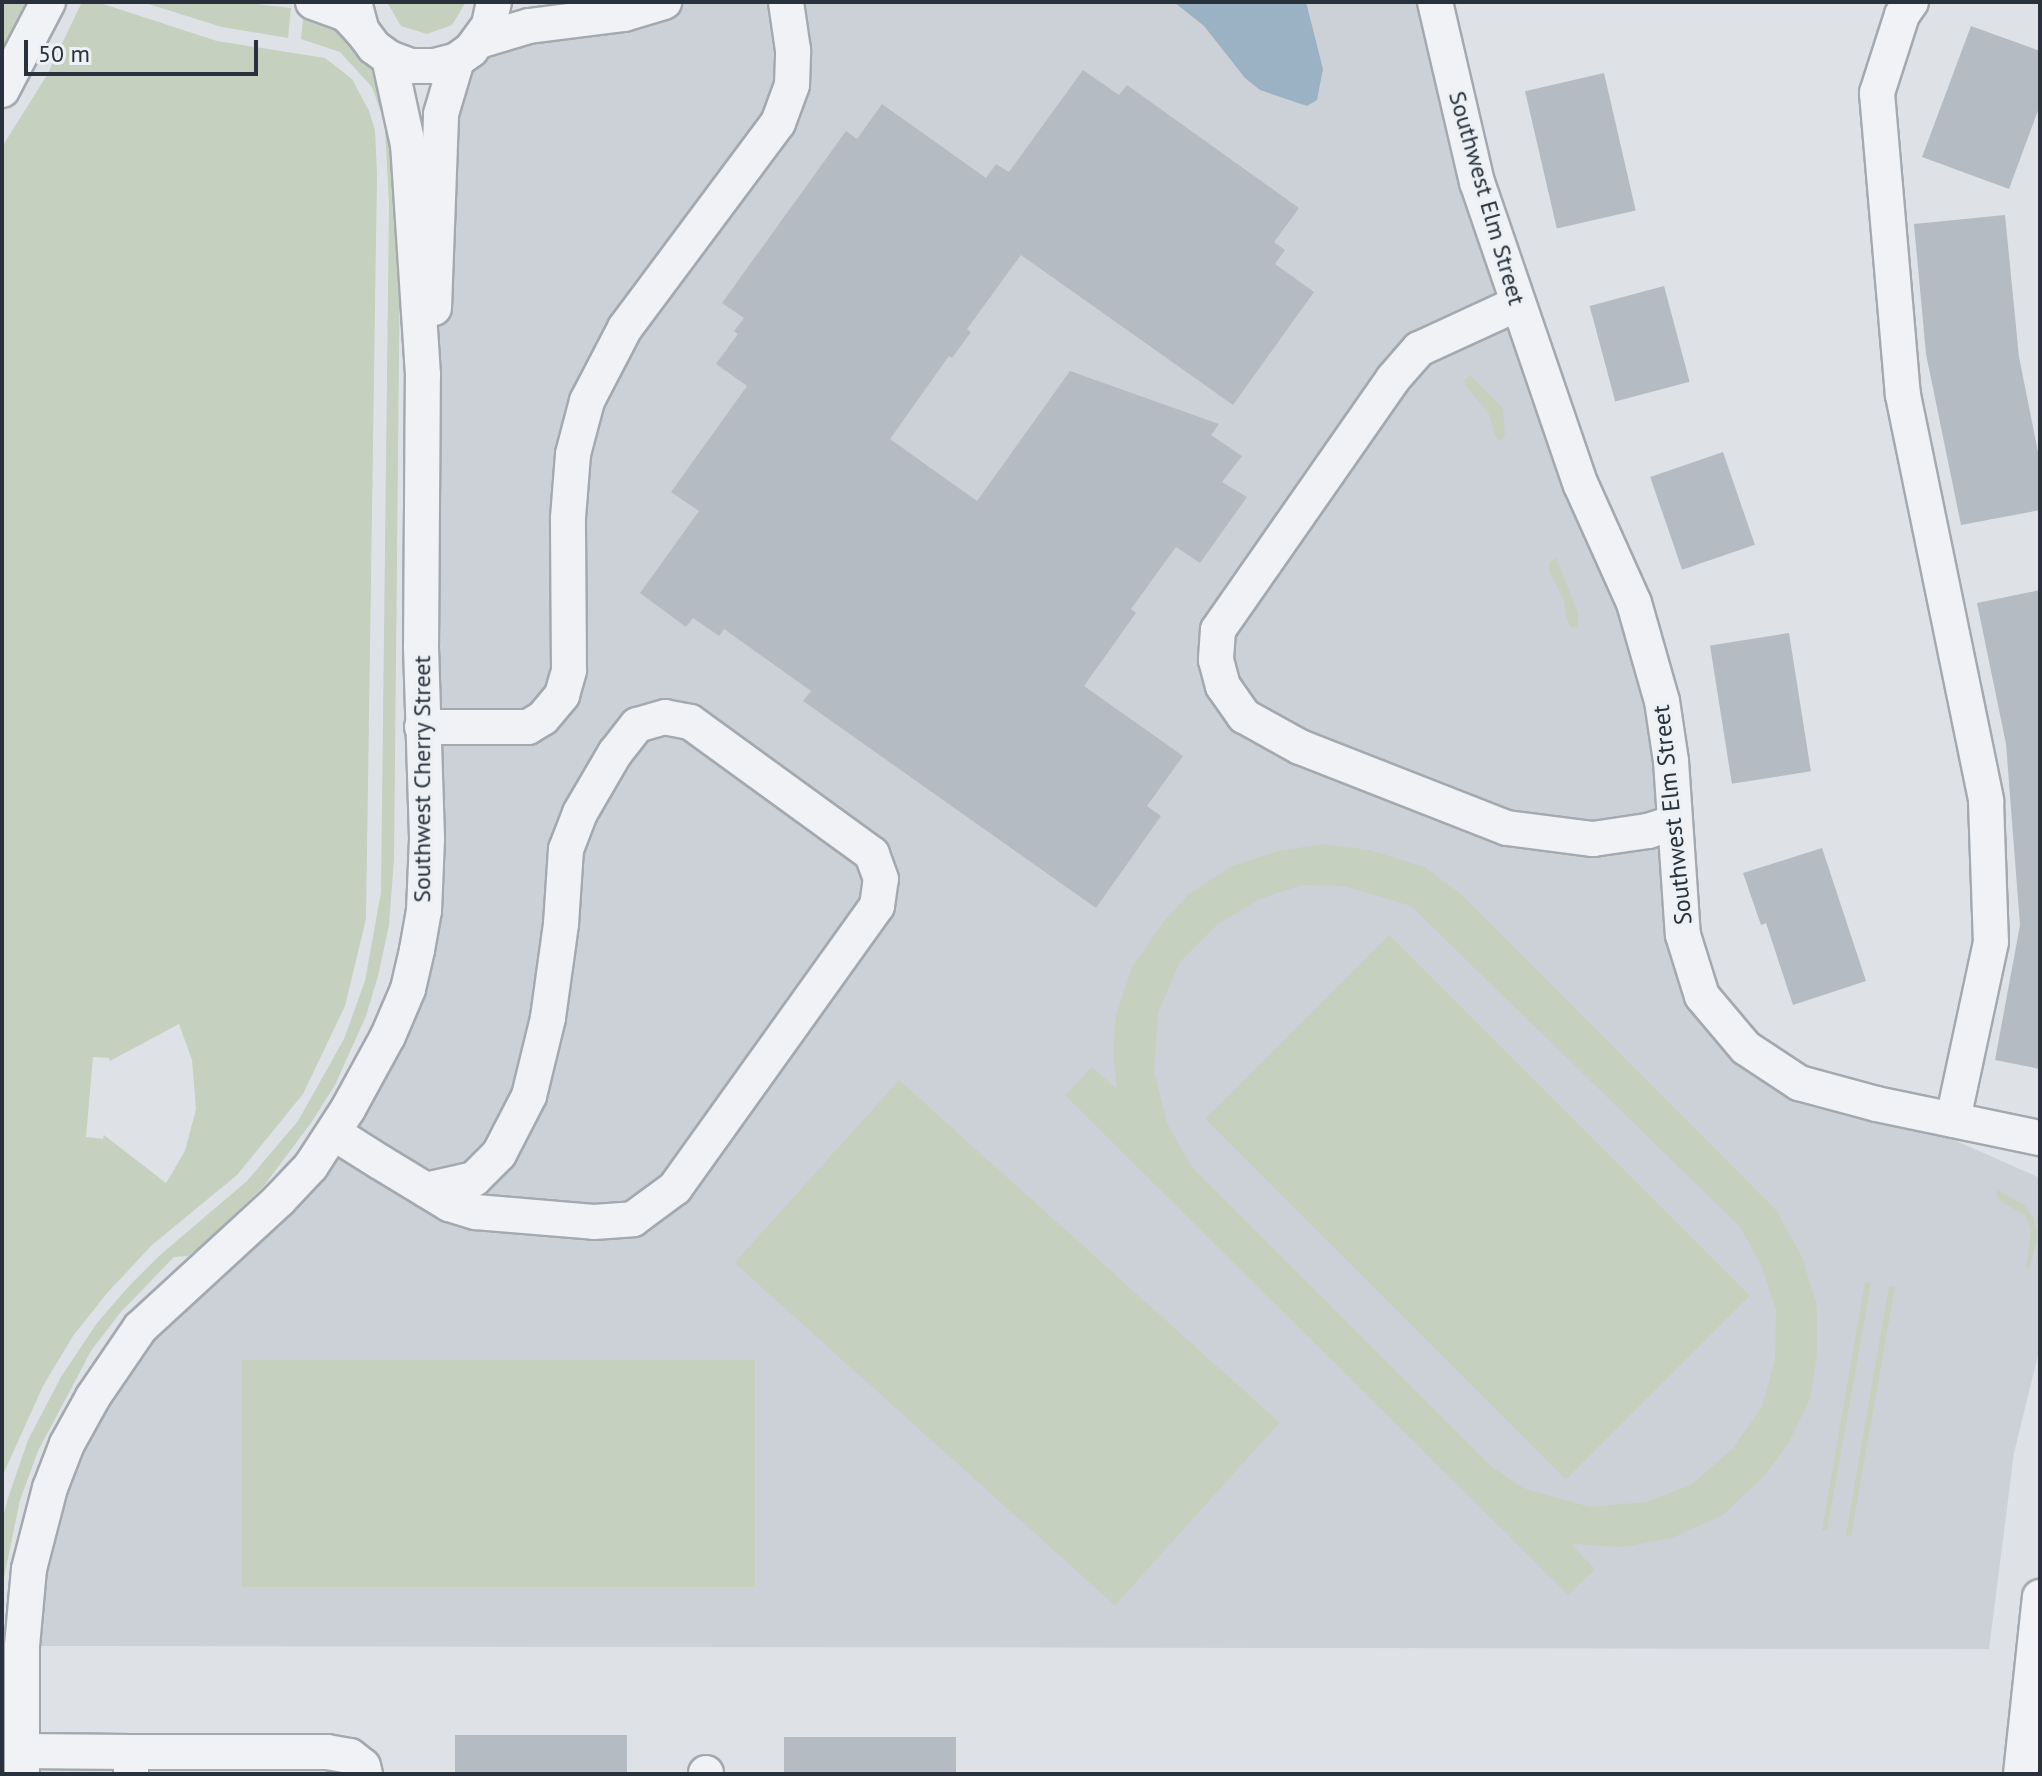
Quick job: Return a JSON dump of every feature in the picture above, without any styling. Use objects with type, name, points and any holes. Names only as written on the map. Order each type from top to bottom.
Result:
[{"type":"street","points":[[2,90],[48,2]]},
{"type":"street","points":[[313,2],[358,16],[389,58],[411,66],[435,66],[529,26],[624,14],[664,2]]},
{"type":"street","name":"Southwest Cherry Street","points":[[423,375],[437,287],[441,114],[468,50],[489,25],[494,2]]},
{"type":"street","points":[[422,727],[528,727],[543,718],[562,695],[569,670],[568,518],[573,454],[587,401],[625,328],[778,123],[792,85],[793,50],[786,2]]},
{"type":"street","name":"Southwest Elm Street","points":[[1435,2],[1477,182],[1581,485],[1634,603],[1662,701],[1683,935],[1702,996],[1746,1048],[1799,1083],[2040,1138]]},
{"type":"street","points":[[1911,2],[1902,15],[1877,93],[1903,395],[1986,801],[1991,942],[1953,1120]]},
{"type":"street","name":"Southwest Cherry Street","points":[[22,1762],[22,1646],[29,1569],[46,1500],[67,1444],[93,1397],[140,1328],[279,1200],[311,1166],[334,1133],[388,1036],[408,989],[417,950],[424,911],[427,838],[422,727],[423,375],[408,145],[389,58]]},
{"type":"street","points":[[1517,304],[1419,349],[1393,379],[1218,630],[1216,660],[1223,686],[1244,716],[1300,747],[1507,828],[1593,839],[1648,831],[1675,822]]},
{"type":"street","points":[[334,1133],[426,1190],[449,1204],[476,1212],[594,1222],[633,1219],[675,1188],[877,906],[881,879],[872,854],[690,722],[665,717],[637,725],[615,753],[580,813],[566,849],[561,924],[548,1018],[529,1096],[499,1154],[474,1179],[426,1190]]},
{"type":"street","points":[[2021,1774],[2036,1668],[2040,1597]]},
{"type":"street","points":[[22,1762],[131,1763],[327,1752],[350,1756],[363,1766],[365,1774]]},
{"type":"shaded area","points":[[664,2],[1435,2],[1634,603],[1683,935],[1746,1048],[2040,1178],[2040,1347],[2014,1453],[1989,1649],[22,1646],[93,1397],[279,1200],[408,989],[423,375],[457,60]]},
{"type":"green space","points":[[2,2],[29,2],[2,54]]},
{"type":"green space","points":[[82,2],[97,2],[217,41],[325,58],[352,79],[369,111],[375,130],[377,174],[366,919],[345,1006],[303,1094],[237,1175],[152,1245],[108,1292],[73,1336],[43,1386],[2,1477],[2,147],[47,75]],"holes":[[[179,1024],[192,1060],[196,1109],[185,1151],[166,1183],[104,1135],[103,1139],[86,1137],[93,1057],[109,1058],[110,1061]]]},
{"type":"green space","points":[[142,2],[239,2],[291,8],[288,38],[222,27]]},
{"type":"green space","points":[[387,2],[466,2],[452,25],[427,34],[401,26]]},
{"type":"green space","points":[[304,9],[316,12],[356,42],[380,77],[394,114],[382,115],[372,87],[340,52],[301,39]]},
{"type":"green space","points":[[385,127],[397,127],[401,157],[394,859],[389,925],[378,976],[366,1016],[335,1085],[263,1187],[199,1248],[188,1256],[174,1257],[120,1313],[91,1351],[38,1451],[20,1500],[2,1587],[2,1522],[7,1501],[28,1440],[61,1377],[97,1323],[129,1286],[159,1256],[247,1181],[298,1121],[344,1039],[365,981],[381,892],[389,204]]},
{"type":"green space","points":[[1470,375],[1503,408],[1505,435],[1501,441],[1496,438],[1489,414],[1466,386],[1464,380]]},
{"type":"green space","points":[[1556,557],[1578,613],[1578,628],[1571,627],[1567,620],[1564,601],[1549,571],[1549,563]]},
{"type":"green space","points":[[1324,844],[1369,850],[1425,867],[1461,894],[1776,1210],[1802,1257],[1817,1306],[1817,1355],[1810,1399],[1789,1442],[1767,1473],[1723,1515],[1672,1538],[1623,1547],[1571,1544],[1595,1569],[1568,1595],[1065,1095],[1092,1067],[1117,1089],[1113,1051],[1116,1015],[1132,967],[1164,921],[1189,894],[1232,866],[1278,851]],"holes":[[[1302,885],[1345,886],[1411,906],[1739,1226],[1760,1262],[1776,1310],[1775,1359],[1762,1407],[1732,1449],[1691,1485],[1646,1502],[1590,1507],[1523,1488],[1492,1467],[1191,1166],[1167,1123],[1154,1071],[1158,1013],[1180,962],[1218,924],[1260,899]]]},
{"type":"green space","points":[[1389,935],[1750,1296],[1566,1479],[1205,1119]]},
{"type":"green space","points":[[899,1080],[1279,1423],[1115,1605],[734,1263]]},
{"type":"green space","points":[[1998,1190],[2024,1205],[2033,1217],[2038,1235],[2029,1270],[2026,1267],[2031,1230],[2028,1222],[2025,1215],[2000,1201],[1996,1195]]},
{"type":"green space","points":[[1865,1282],[1871,1283],[1827,1531],[1822,1530]]},
{"type":"green space","points":[[1889,1286],[1895,1287],[1851,1536],[1846,1535]]},
{"type":"green space","points":[[242,1360],[755,1360],[755,1587],[242,1587]]},
{"type":"water","points":[[1174,2],[1306,2],[1323,69],[1317,100],[1307,106],[1260,90],[1245,78],[1204,26]]},
{"type":"building","points":[[1971,26],[2040,51],[2040,105],[2009,189],[1922,157]]},
{"type":"building","points":[[1083,70],[1119,95],[1127,85],[1299,208],[1274,242],[1285,250],[1275,264],[1314,292],[1233,405],[1021,255],[967,329],[971,332],[952,358],[949,356],[890,439],[977,501],[1070,371],[1219,424],[1211,435],[1242,456],[1222,482],[1247,497],[1200,563],[1176,547],[1131,609],[1136,613],[1084,686],[1183,756],[1147,806],[1161,816],[1096,908],[803,701],[811,691],[724,629],[719,636],[693,618],[686,627],[640,593],[699,511],[671,492],[747,386],[716,364],[738,334],[734,331],[744,318],[722,303],[846,131],[857,139],[882,104],[986,178],[996,164],[1009,172]]},
{"type":"building","points":[[1604,73],[1636,210],[1557,229],[1525,91]]},
{"type":"building","points":[[2005,215],[2019,357],[2040,462],[2040,510],[1961,525],[1926,354],[1914,224]]},
{"type":"building","points":[[1664,286],[1690,382],[1615,402],[1590,306]]},
{"type":"building","points":[[1723,452],[1755,545],[1682,570],[1650,477]]},
{"type":"building","points":[[2040,590],[2040,1069],[1995,1060],[2020,925],[2006,744],[1977,603]]},
{"type":"building","points":[[1789,633],[1811,771],[1732,784],[1710,646]]},
{"type":"building","points":[[1822,848],[1866,981],[1793,1005],[1766,923],[1761,925],[1743,873]]},
{"type":"building","points":[[455,1735],[627,1735],[627,1774],[455,1774]]},
{"type":"building","points":[[784,1737],[956,1737],[956,1774],[784,1774]]}]
